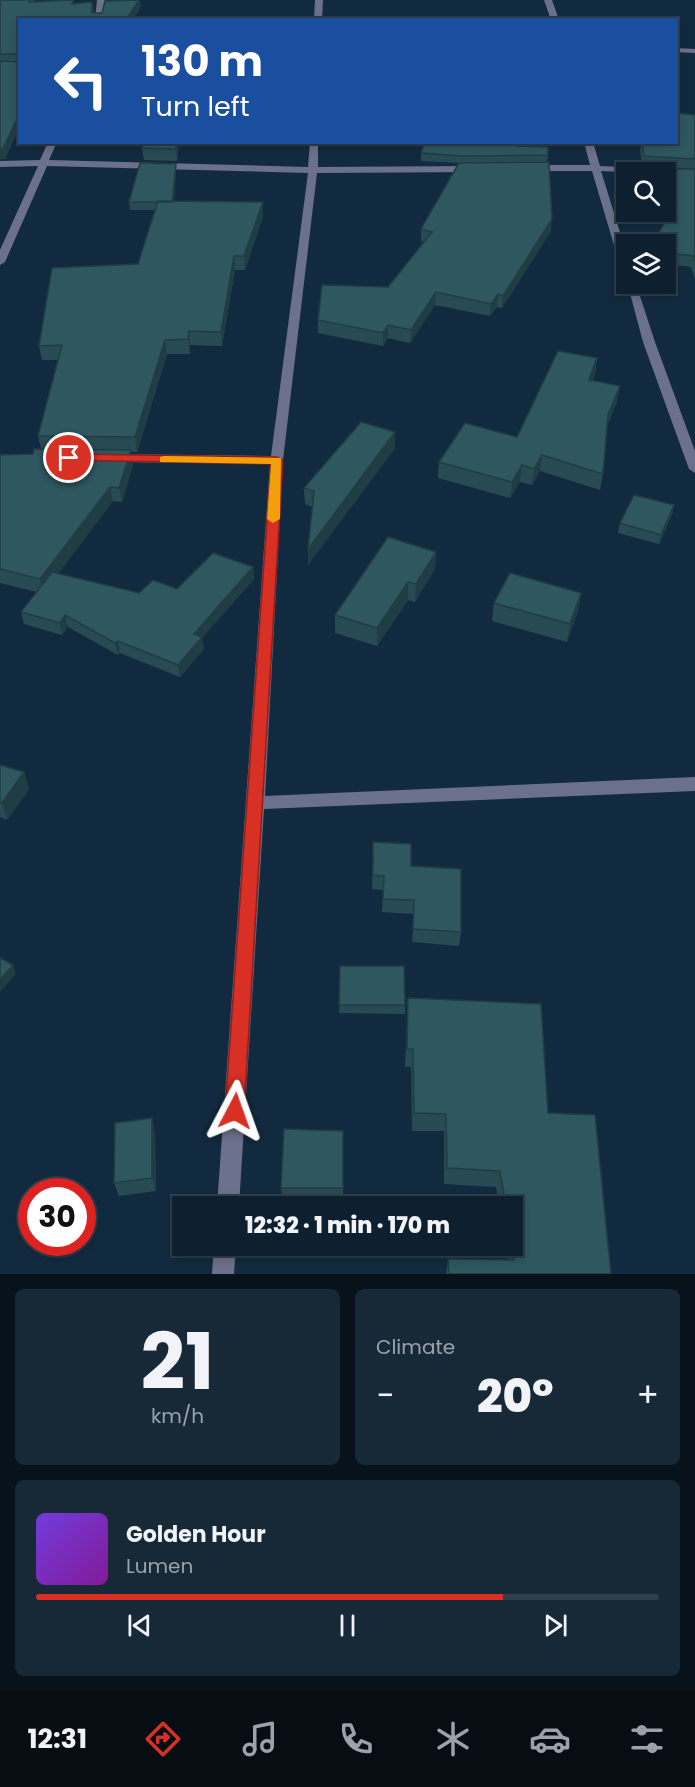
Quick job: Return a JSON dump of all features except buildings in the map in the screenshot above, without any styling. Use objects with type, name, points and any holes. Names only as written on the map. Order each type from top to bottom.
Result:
[{"type":"street","points":[[99,18],[101,0]]},
{"type":"street","points":[[318,18],[319,0]]},
{"type":"street","points":[[548,0],[554,18]]},
{"type":"street","points":[[678,50],[695,51]]},
{"type":"street","points":[[0,262],[52,144]]},
{"type":"street","points":[[229,1196],[277,460],[313,170],[314,144]]},
{"type":"street","points":[[589,144],[616,236]]},
{"type":"street","points":[[0,164],[43,163],[313,170],[489,169]]},
{"type":"street","points":[[513,169],[616,169]]},
{"type":"street","points":[[634,294],[695,469]]},
{"type":"street","points":[[104,458],[277,460]]},
{"type":"street","points":[[256,803],[695,784]]},
{"type":"street","points":[[223,1274],[224,1256]]},
{"type":"slow traffic","points":[[164,459],[277,460],[273,519]]},
{"type":"route","points":[[69,458],[277,460],[235,1111]]}]
